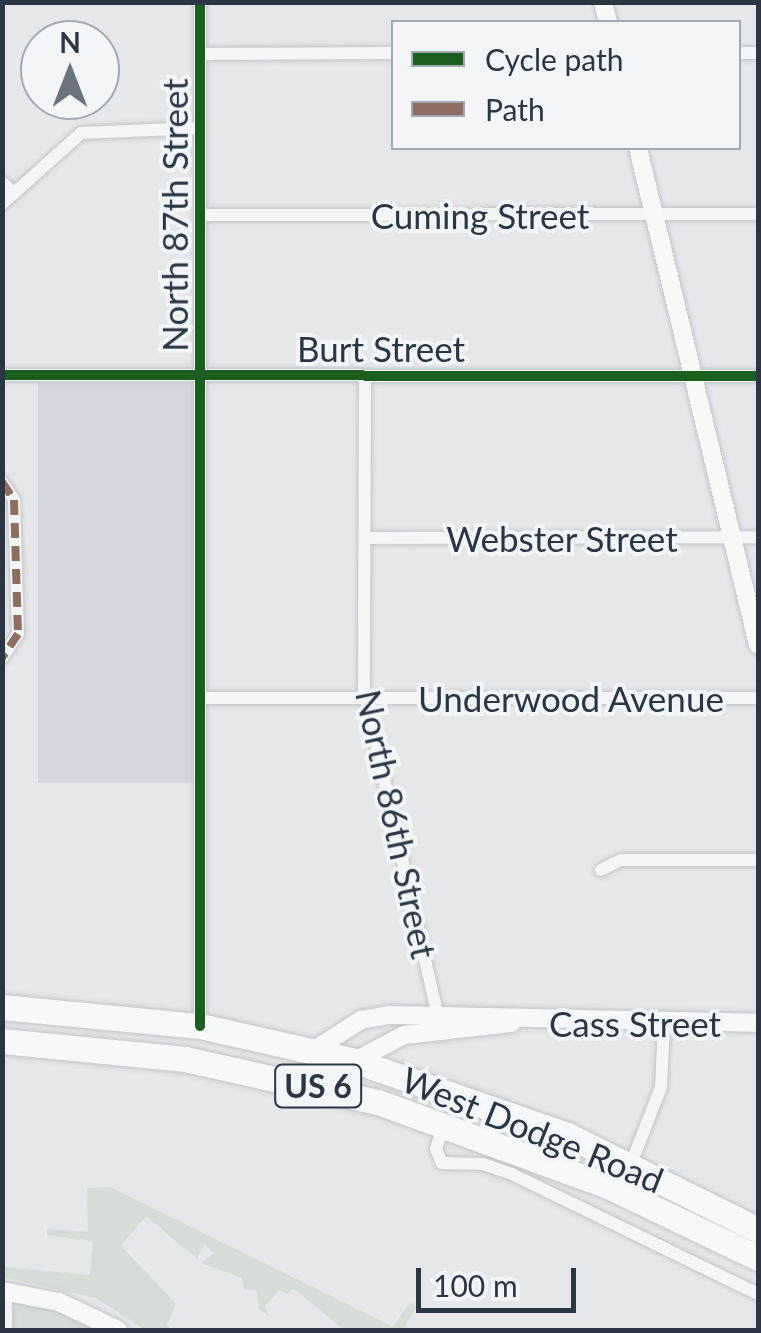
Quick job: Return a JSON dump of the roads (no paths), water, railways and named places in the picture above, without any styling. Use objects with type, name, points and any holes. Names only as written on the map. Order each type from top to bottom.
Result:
[{"type":"highway","name":"West Dodge Road","points":[[2,1008],[200,1026],[355,1060],[512,1114],[631,1164],[758,1230]]},
{"type":"highway","name":"West Dodge Road","points":[[2,1041],[159,1055],[275,1076],[444,1123],[610,1187],[758,1258]]},
{"type":"highway","points":[[275,1076],[334,1072],[355,1060]]},
{"type":"street","name":"North 87th Street","points":[[200,2],[204,698],[200,1026]]},
{"type":"street","points":[[200,54],[391,53]]},
{"type":"street","points":[[2,204],[80,133],[200,128]]},
{"type":"street","points":[[638,150],[758,645]]},
{"type":"street","points":[[2,182],[14,193]]},
{"type":"street","name":"Cuming Street","points":[[201,215],[758,214]]},
{"type":"street","name":"Burt Street","points":[[2,375],[758,376]]},
{"type":"street","name":"North 86th Street","points":[[364,376],[366,698],[439,1023]]},
{"type":"street","points":[[2,482],[14,500],[10,595],[16,644],[2,658]]},
{"type":"street","name":"Webster Street","points":[[365,538],[758,537]]},
{"type":"street","name":"Underwood Avenue","points":[[204,698],[758,698]]},
{"type":"street","points":[[601,870],[621,860],[758,860]]},
{"type":"street","name":"Cass Street","points":[[314,1050],[365,1019],[439,1023],[758,1023]]},
{"type":"street","name":"Cass Street","points":[[355,1060],[390,1039],[439,1023]]},
{"type":"street","points":[[631,1164],[661,1086],[664,1023]]},
{"type":"street","points":[[444,1123],[436,1149],[442,1163],[483,1164],[512,1174],[758,1294]]},
{"type":"street","points":[[6,1330],[4,1291],[59,1302],[118,1330]]}]
